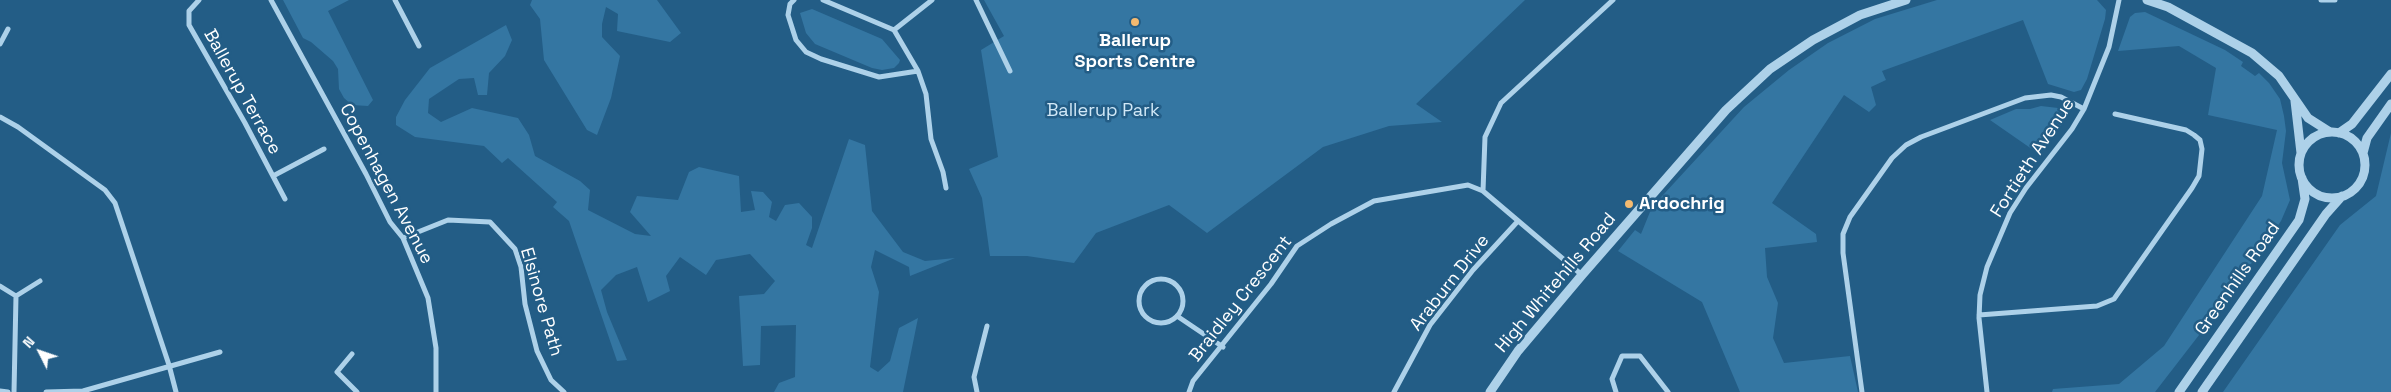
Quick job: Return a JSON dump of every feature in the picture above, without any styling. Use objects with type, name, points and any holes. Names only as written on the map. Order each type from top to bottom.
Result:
[{"type":"street","name":"Ballerup Terrace","points":[[199,0],[189,11],[189,25],[245,123],[285,199]]},
{"type":"street","name":"Copenhagen Avenue","points":[[271,0],[366,174],[390,222],[403,238],[428,298],[436,348],[436,392]]},
{"type":"street","points":[[395,0],[420,46]]},
{"type":"street","points":[[794,0],[790,4],[788,15],[796,40],[806,52],[821,60],[879,78],[918,70]]},
{"type":"street","points":[[823,0],[894,30],[918,70],[926,94],[931,139],[943,172],[946,188]]},
{"type":"street","points":[[894,30],[932,0]]},
{"type":"street","points":[[976,0],[1010,71]]},
{"type":"street","points":[[1483,191],[1485,137],[1501,103],[1613,0]]},
{"type":"street","name":"High Whitehills Road","points":[[1490,392],[1518,351],[1726,110],[1770,69],[1813,40],[1852,19],[1906,0]]},
{"type":"street","name":"Fortieth Avenue","points":[[1987,392],[1979,315],[1980,295],[1987,268],[2010,213],[2026,188],[2072,129],[2084,108],[2109,47],[2119,0]]},
{"type":"street","points":[[2147,0],[2168,6],[2252,53],[2280,76],[2308,118],[2357,144],[2363,153]]},
{"type":"street","points":[[2321,0],[2334,0]]},
{"type":"street","points":[[0,44],[8,29]]},
{"type":"street","points":[[2302,153],[2312,139],[2352,124],[2391,74]]},
{"type":"street","points":[[1862,392],[1843,253],[1843,234],[1850,217],[1892,158],[1906,145],[1921,137],[2025,98],[2050,95],[2061,97],[2084,108]]},
{"type":"street","points":[[2295,101],[2302,153],[2299,168],[2302,178],[2314,193],[2332,198],[2342,196],[2359,184],[2364,174],[2363,153],[2367,138],[2391,104]]},
{"type":"street","points":[[1979,315],[2097,306],[2114,299],[2192,188],[2199,176],[2202,149],[2200,140],[2186,130],[2115,114]]},
{"type":"street","points":[[0,117],[18,127],[105,190],[115,203],[169,365],[176,392]]},
{"type":"street","points":[[273,176],[324,149]]},
{"type":"street","name":"Greenhills Road","points":[[2178,392],[2299,220],[2305,199],[2302,178]]},
{"type":"street","name":"Braidley Crescent","points":[[1189,392],[1193,381],[1223,347],[1272,284],[1297,246],[1331,224],[1374,201],[1468,185],[1483,191],[1582,275]]},
{"type":"street","name":"Greenhills Road","points":[[2202,392],[2326,214],[2342,196]]},
{"type":"street","name":"Elsinore Path","points":[[403,238],[448,220],[490,222],[515,249],[521,267],[525,304],[537,351],[551,380],[564,392]]},
{"type":"street","name":"Araburn Drive","points":[[1394,392],[1430,326],[1473,270],[1518,221]]},
{"type":"street","points":[[1160,279],[1174,284],[1182,296],[1183,303],[1177,316],[1165,323],[1151,321],[1145,316],[1139,304],[1146,285],[1160,279]]},
{"type":"street","points":[[16,296],[40,281]]},
{"type":"street","points":[[0,286],[16,296]]},
{"type":"street","points":[[14,392],[16,296]]},
{"type":"street","points":[[1177,316],[1223,347]]},
{"type":"street","points":[[977,392],[974,377],[987,326]]},
{"type":"street","points":[[46,392],[83,391],[220,352]]},
{"type":"street","points":[[352,354],[337,372],[357,392]]},
{"type":"street","points":[[1616,392],[1612,379],[1622,356],[1640,356],[1668,392]]},
{"type":"street","points":[[0,390],[8,392]]},
{"type":"green space","points":[[283,0],[349,0],[328,11],[373,100],[368,106],[352,105],[344,98],[339,89],[338,69],[333,61],[311,42],[303,38]]},
{"type":"green space","points":[[532,0],[657,0],[681,33],[670,42],[617,31],[618,14],[606,7],[602,24],[602,37],[620,56],[611,98],[597,135],[587,130],[544,60],[540,19],[530,5]]},
{"type":"green space","name":"Ballerup Park","points":[[984,0],[1525,0],[1416,104],[1442,122],[1389,126],[1323,147],[1207,233],[1169,205],[1096,233],[1074,263],[1027,256],[990,256],[982,198],[969,169],[998,157],[981,50],[1004,36]]},
{"type":"green space","points":[[1937,0],[2097,0],[2106,10],[2105,19],[2087,79],[2081,90],[2074,92],[2048,84],[2023,20],[1882,71],[1886,80],[1871,87],[1876,105],[1869,112],[1844,95],[1772,203],[1816,234],[1817,242],[1765,248],[1767,277],[1778,303],[1773,338],[1784,363],[1850,356],[1858,392],[1740,392],[1702,302],[1618,251],[1635,230],[1641,234],[1652,207],[1744,107],[1789,70],[1828,43],[1875,19]]},
{"type":"green space","points":[[812,9],[882,39],[900,60],[899,63],[894,68],[882,70],[872,68],[815,44],[806,33],[800,13]]},
{"type":"green space","points":[[2145,12],[2225,50],[2243,62],[2241,66],[2255,76],[2259,73],[2269,83],[2280,99],[2284,116],[2286,131],[2282,163],[2290,200],[2281,221],[2223,304],[2155,392],[2052,392],[2053,389],[2119,384],[2164,346],[2262,196],[2277,130],[2208,115],[2216,68],[2179,46],[2118,51],[2130,17],[2135,13]]},
{"type":"green space","points":[[506,25],[512,40],[505,56],[489,73],[487,95],[478,95],[474,78],[459,79],[429,99],[428,113],[441,122],[472,108],[518,118],[529,135],[535,156],[580,181],[590,190],[588,210],[635,234],[651,236],[630,212],[637,196],[678,200],[689,172],[699,167],[739,176],[741,212],[755,210],[751,191],[763,192],[772,202],[769,217],[776,221],[785,205],[799,203],[812,217],[812,228],[806,245],[812,248],[849,139],[865,145],[872,211],[903,252],[925,261],[955,258],[910,276],[909,267],[875,250],[871,267],[879,292],[870,367],[878,372],[890,361],[899,328],[918,318],[903,392],[774,392],[779,383],[795,377],[796,325],[761,326],[760,365],[743,366],[739,296],[764,294],[775,281],[750,254],[716,260],[706,275],[680,257],[666,276],[670,291],[648,302],[637,267],[616,275],[601,290],[607,312],[627,360],[617,361],[569,221],[553,207],[557,202],[508,158],[502,163],[484,146],[415,137],[396,125],[396,117],[405,100],[430,68]]},
{"type":"green space","points":[[2041,106],[2058,108],[2066,116],[2063,123],[2039,154],[1990,120],[2016,109],[2030,109]]},
{"type":"green space","points":[[2391,133],[2391,392],[2223,392],[2340,225],[2376,196]]},
{"type":"place","name":"Ballerup Sports Centre","points":[[1135,22]]},
{"type":"place","name":"Ardochrig","points":[[1629,204]]}]
